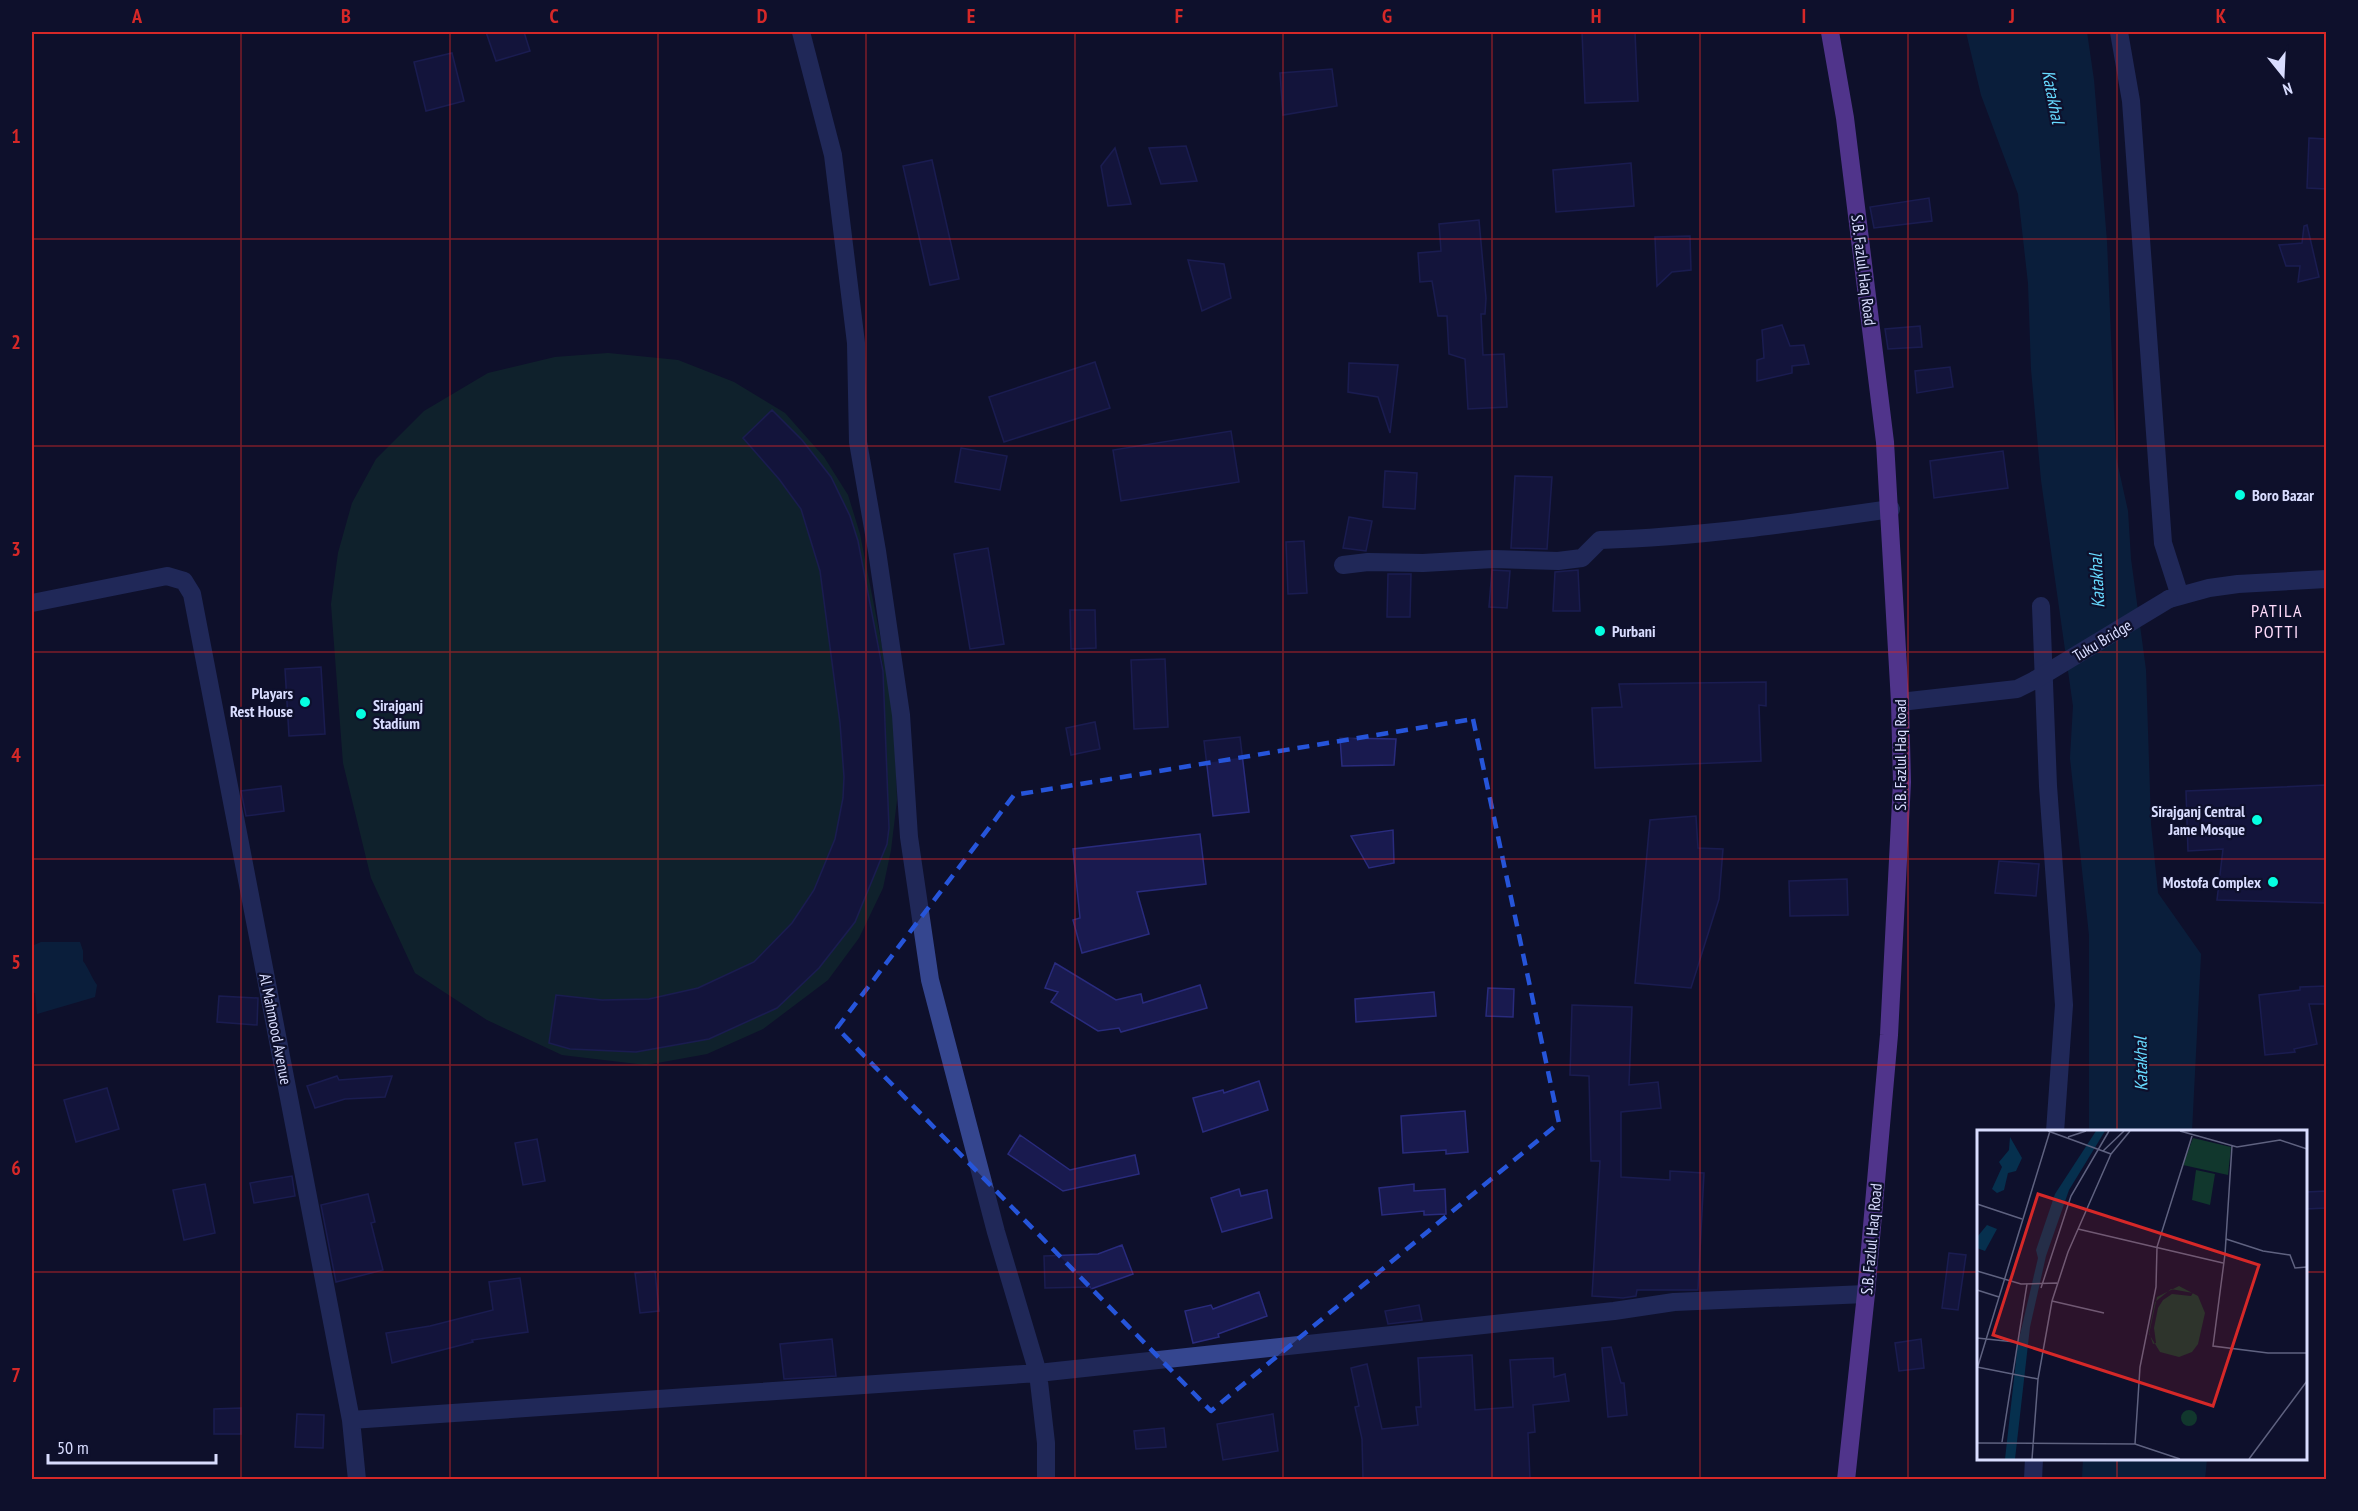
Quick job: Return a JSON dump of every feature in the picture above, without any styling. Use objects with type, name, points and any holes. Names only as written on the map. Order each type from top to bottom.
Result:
[{"type":"main road","name":"S.B. Fazlul Haq Road","points":[[1830,32],[1846,130],[1885,442],[1891,509],[1902,782],[1889,1035],[1866,1294],[1846,1479]]},
{"type":"street","points":[[801,32],[833,155],[856,343],[858,442],[877,551],[901,715],[909,837],[930,980],[996,1232],[1038,1373],[1046,1443],[1046,1479]]},
{"type":"street","points":[[2119,32],[2131,101],[2163,543],[2175,597]]},
{"type":"street","points":[[1343,565],[1368,562],[1493,559],[1558,561],[1582,558],[1600,540],[1656,538],[1743,530],[1891,509]]},
{"type":"street","name":"Al Mahmood Avenue","points":[[32,603],[167,576],[184,581],[192,594],[351,1420],[357,1479]]},
{"type":"street","name":"Tuku Bridge","points":[[1900,702],[2017,689],[2175,597],[2238,584],[2326,579]]},
{"type":"street","points":[[2041,606],[2048,786],[2064,1005],[2055,1130]]},
{"type":"street","points":[[351,1420],[1038,1373],[1614,1311],[1674,1302],[1866,1294]]},
{"type":"street","points":[[2032,1479],[2034,1460]]},
{"type":"highlighted area","points":[[1473,719],[1559,1123],[1211,1411],[837,1028],[1014,795]]},
{"type":"green space","points":[[608,353],[678,360],[734,382],[785,413],[824,457],[848,495],[860,534],[890,687],[897,800],[891,850],[883,888],[859,938],[828,980],[763,1029],[707,1054],[646,1065],[562,1055],[487,1020],[415,973],[371,878],[343,763],[331,604],[338,553],[352,503],[376,459],[424,411],[488,373],[555,357]],"holes":[[[802,440],[831,477],[850,516],[883,665],[888,840],[855,922],[819,968],[777,1008],[709,1039],[636,1052],[570,1049],[549,1043],[556,995],[602,1000],[649,999],[698,988],[754,962],[792,923],[814,890],[835,839],[843,798],[844,777],[840,723],[820,571],[801,509],[779,479]]]},
{"type":"water","name":"Katakhal","points":[[1966,32],[2087,32],[2094,80],[2107,242],[2116,457],[2128,511],[2131,559],[2146,670],[2151,824],[2158,893],[2201,954],[2192,1130],[2089,1130],[2089,935],[2070,758],[2073,706],[2041,480],[2031,369],[2028,283],[2018,194],[1981,95]]},
{"type":"water","points":[[41,942],[80,942],[83,961],[97,985],[95,997],[37,1014],[35,993],[32,992],[32,946]]},
{"type":"water","points":[[2083,1460],[2207,1460],[2205,1479],[2082,1479]]},
{"type":"building","points":[[486,32],[524,32],[530,51],[496,61]]},
{"type":"building","points":[[1582,32],[1635,32],[1638,101],[1585,103]]},
{"type":"building","points":[[452,53],[464,101],[426,111],[414,62]]},
{"type":"building","points":[[1332,69],[1337,106],[1283,115],[1280,73]]},
{"type":"building","points":[[2309,138],[2326,139],[2326,189],[2307,188]]},
{"type":"building","points":[[1186,146],[1197,181],[1161,184],[1149,148]]},
{"type":"building","points":[[1115,148],[1131,204],[1108,206],[1101,166]]},
{"type":"building","points":[[932,160],[959,279],[930,285],[903,166]]},
{"type":"building","points":[[1631,163],[1634,206],[1556,212],[1553,170]]},
{"type":"building","points":[[1929,198],[1932,221],[1874,228],[1870,207]]},
{"type":"building","points":[[1479,220],[1486,298],[1485,314],[1481,314],[1483,355],[1504,354],[1507,407],[1468,409],[1465,359],[1449,354],[1447,316],[1438,316],[1432,281],[1420,282],[1418,253],[1441,251],[1439,224]]},
{"type":"building","points":[[2307,225],[2319,277],[2298,282],[2300,266],[2286,266],[2279,245],[2302,243],[2304,226]]},
{"type":"building","points":[[1690,236],[1691,270],[1672,272],[1657,286],[1655,237]]},
{"type":"building","points":[[1188,260],[1224,264],[1231,298],[1202,311]]},
{"type":"building","points":[[1782,325],[1790,346],[1804,345],[1809,364],[1792,366],[1792,373],[1757,381],[1757,360],[1764,358],[1762,330]]},
{"type":"building","points":[[1920,326],[1922,347],[1888,349],[1885,329]]},
{"type":"building","points":[[1095,362],[1110,408],[1004,442],[989,397]]},
{"type":"building","points":[[1349,363],[1398,365],[1390,433],[1378,397],[1348,392]]},
{"type":"building","points":[[1950,367],[1953,387],[1917,393],[1915,371]]},
{"type":"building","points":[[772,410],[802,440],[831,477],[850,516],[858,541],[883,671],[889,828],[887,844],[855,922],[819,968],[777,1008],[709,1039],[636,1052],[570,1049],[549,1043],[556,995],[602,1000],[649,999],[698,988],[754,962],[792,923],[814,890],[835,839],[843,798],[844,777],[840,723],[820,571],[801,509],[779,479],[743,438]]},
{"type":"building","points":[[1231,431],[1239,482],[1121,501],[1113,450]]},
{"type":"building","points":[[961,448],[1007,456],[1000,490],[955,482]]},
{"type":"building","points":[[2003,451],[2008,488],[1934,498],[1930,461]]},
{"type":"building","points":[[1385,471],[1417,473],[1415,509],[1383,507]]},
{"type":"building","points":[[1515,476],[1552,477],[1547,549],[1511,548]]},
{"type":"building","points":[[1349,517],[1372,521],[1366,551],[1343,548]]},
{"type":"building","points":[[1304,541],[1307,593],[1288,594],[1286,542]]},
{"type":"building","points":[[988,548],[1004,644],[970,649],[954,554]]},
{"type":"building","points":[[1492,570],[1510,571],[1507,608],[1489,607]]},
{"type":"building","points":[[1578,570],[1580,611],[1553,611],[1555,572]]},
{"type":"building","points":[[1388,574],[1411,574],[1410,617],[1387,617]]},
{"type":"building","points":[[1070,610],[1095,610],[1096,648],[1071,649]]},
{"type":"building","points":[[1165,659],[1168,727],[1134,729],[1131,660]]},
{"type":"building","name":"Playars Rest House","points":[[321,667],[325,734],[289,736],[285,669]]},
{"type":"building","points":[[1766,682],[1766,706],[1759,705],[1761,761],[1595,768],[1592,708],[1622,707],[1619,684]]},
{"type":"building","points":[[1095,722],[1100,749],[1071,755],[1066,728]]},
{"type":"building","points":[[1240,737],[1249,812],[1213,816],[1204,741]]},
{"type":"building","points":[[1340,738],[1396,739],[1394,765],[1342,766]]},
{"type":"building","points":[[2326,785],[2326,903],[2217,900],[2223,849],[2188,851],[2186,791]]},
{"type":"building","points":[[281,786],[284,811],[246,816],[241,791]]},
{"type":"building","points":[[1696,816],[1698,848],[1723,849],[1719,899],[1691,988],[1635,983],[1650,820]]},
{"type":"building","points":[[1393,830],[1394,863],[1369,868],[1351,836]]},
{"type":"building","points":[[1200,834],[1206,884],[1137,892],[1149,934],[1082,953],[1073,920],[1080,918],[1073,849]]},
{"type":"building","points":[[1999,861],[2039,864],[2036,896],[1995,893]]},
{"type":"building","points":[[1847,879],[1848,915],[1790,916],[1789,881]]},
{"type":"building","points":[[1055,963],[1116,1000],[1141,994],[1143,1003],[1200,985],[1207,1008],[1121,1032],[1119,1028],[1098,1031],[1051,1002],[1058,992],[1045,988]]},
{"type":"building","points":[[2326,986],[2326,1004],[2309,1004],[2317,1044],[2294,1049],[2295,1052],[2265,1055],[2259,995],[2300,990],[2300,987]]},
{"type":"building","points":[[1488,988],[1514,989],[1513,1017],[1486,1016]]},
{"type":"building","points":[[1434,992],[1436,1016],[1356,1022],[1355,999]]},
{"type":"building","points":[[219,996],[258,998],[257,1025],[217,1022]]},
{"type":"building","points":[[1572,1005],[1632,1007],[1629,1085],[1658,1082],[1661,1108],[1621,1112],[1621,1177],[1670,1180],[1670,1171],[1704,1173],[1698,1290],[1637,1290],[1636,1296],[1623,1298],[1592,1296],[1600,1161],[1591,1161],[1589,1076],[1570,1075]]},
{"type":"building","points":[[337,1076],[339,1080],[392,1076],[385,1097],[345,1099],[315,1108],[307,1086]]},
{"type":"building","points":[[1259,1081],[1268,1110],[1203,1132],[1193,1098],[1223,1090],[1224,1093]]},
{"type":"building","points":[[107,1088],[119,1129],[76,1142],[64,1100]]},
{"type":"building","points":[[1465,1111],[1468,1152],[1446,1154],[1446,1150],[1403,1153],[1401,1116]]},
{"type":"building","points":[[1020,1135],[1070,1170],[1135,1155],[1139,1174],[1063,1191],[1008,1154]]},
{"type":"building","points":[[537,1139],[545,1181],[523,1185],[515,1143]]},
{"type":"building","points":[[292,1176],[295,1196],[254,1203],[250,1183]]},
{"type":"building","points":[[205,1184],[215,1233],[184,1240],[173,1190]]},
{"type":"building","points":[[1414,1184],[1414,1191],[1445,1189],[1446,1214],[1424,1215],[1424,1211],[1382,1215],[1379,1188]]},
{"type":"building","points":[[1239,1189],[1241,1196],[1267,1190],[1272,1218],[1222,1232],[1211,1198]]},
{"type":"building","points":[[2326,1191],[2326,1208],[2307,1209],[2307,1192]]},
{"type":"building","points":[[368,1194],[375,1222],[371,1223],[383,1270],[336,1282],[321,1205]]},
{"type":"building","points":[[1122,1245],[1133,1274],[1091,1289],[1090,1287],[1045,1288],[1044,1256],[1098,1254]]},
{"type":"building","points":[[1949,1253],[1966,1255],[1958,1310],[1942,1308]]},
{"type":"building","points":[[655,1271],[659,1311],[640,1313],[635,1273]]},
{"type":"building","points":[[520,1278],[528,1332],[472,1340],[473,1342],[392,1363],[386,1333],[430,1326],[493,1310],[489,1282]]},
{"type":"building","points":[[1259,1292],[1267,1316],[1218,1334],[1219,1337],[1193,1343],[1185,1311],[1211,1305],[1213,1309]]},
{"type":"building","points":[[1419,1305],[1422,1320],[1388,1324],[1385,1311]]},
{"type":"building","points":[[832,1339],[836,1376],[784,1379],[780,1344]]},
{"type":"building","points":[[1921,1339],[1924,1368],[1899,1371],[1895,1343]]},
{"type":"building","points":[[1611,1347],[1621,1383],[1624,1383],[1627,1415],[1608,1417],[1602,1348]]},
{"type":"building","points":[[1472,1355],[1475,1410],[1513,1407],[1510,1360],[1553,1358],[1554,1377],[1565,1374],[1569,1401],[1533,1405],[1535,1432],[1528,1433],[1530,1479],[1363,1479],[1362,1439],[1355,1407],[1359,1406],[1351,1368],[1367,1364],[1382,1429],[1418,1425],[1416,1407],[1421,1407],[1418,1358]]},
{"type":"building","points":[[241,1408],[241,1434],[214,1434],[214,1409]]},
{"type":"building","points":[[297,1414],[324,1415],[323,1448],[295,1447]]},
{"type":"building","points":[[1273,1414],[1278,1451],[1223,1460],[1217,1424]]},
{"type":"building","points":[[1164,1428],[1166,1447],[1136,1449],[1134,1431]]},
{"type":"place","name":"Boro Bazar","points":[[2240,495]]},
{"type":"place","name":"Purbani","points":[[1600,631]]},
{"type":"place","name":"Playars Rest House","points":[[305,702]]},
{"type":"place","name":"Sirajganj Stadium","points":[[361,714]]},
{"type":"place","name":"Sirajganj Central Jame Mosque","points":[[2257,820]]},
{"type":"place","name":"Mostofa Complex","points":[[2273,882]]},
{"type":"district","name":"PATILA POTTI","points":[[2277,621]]}]
